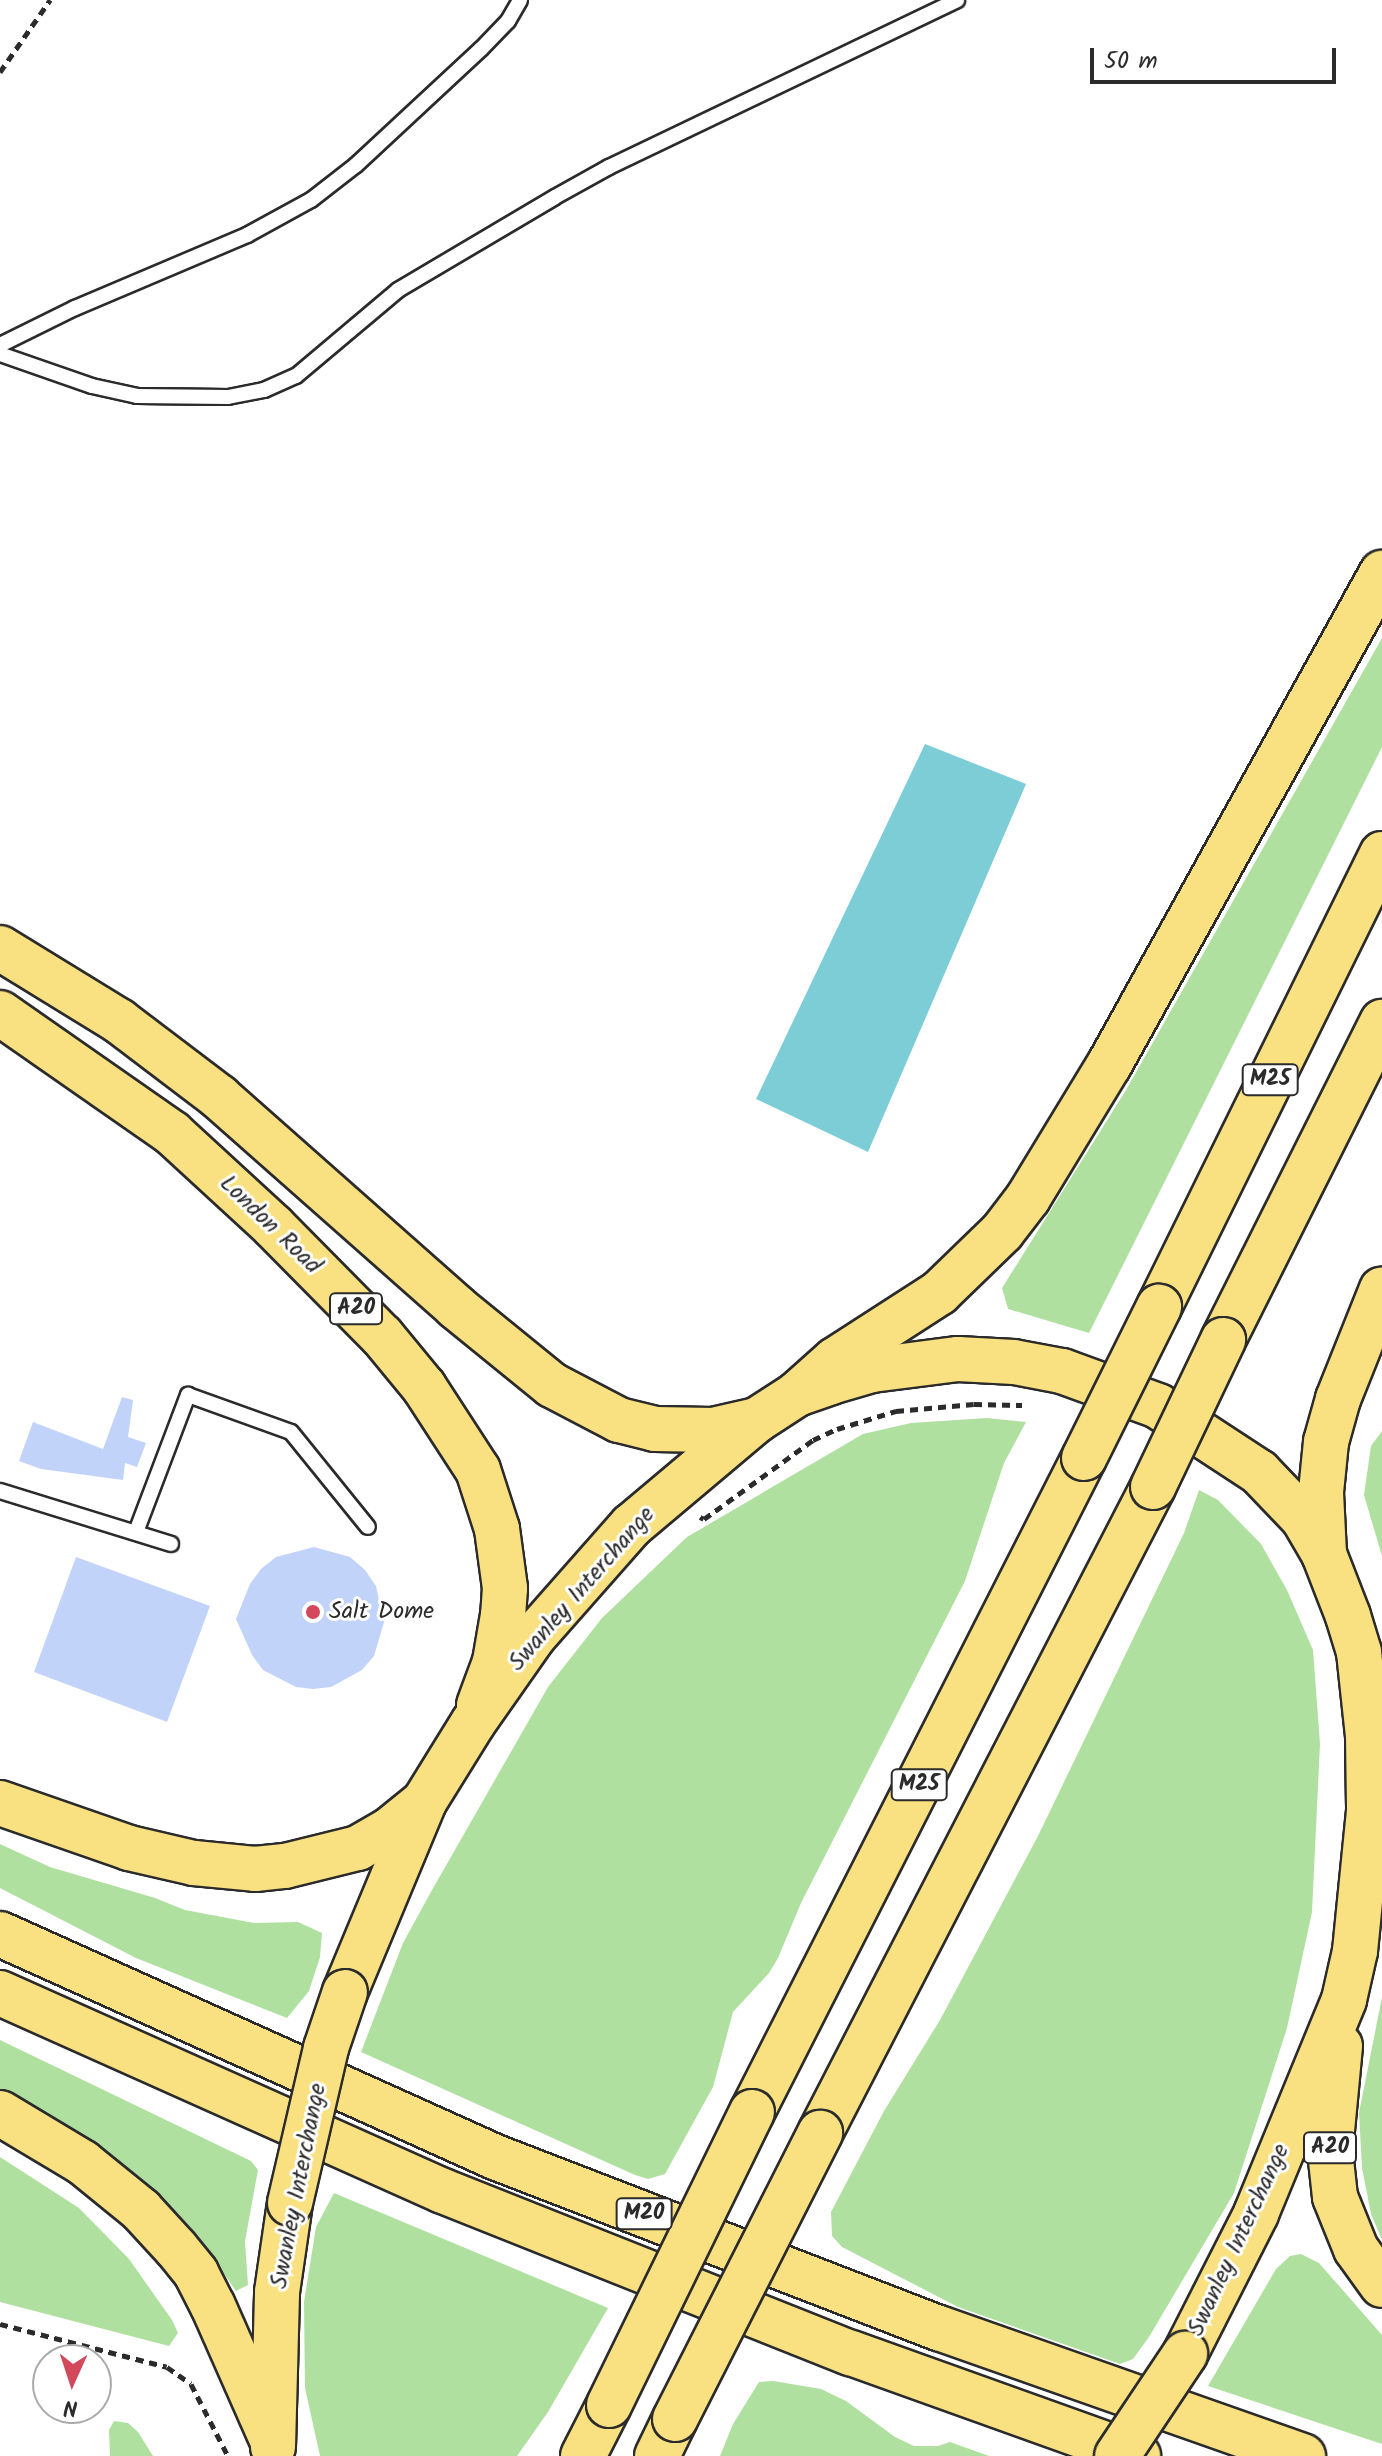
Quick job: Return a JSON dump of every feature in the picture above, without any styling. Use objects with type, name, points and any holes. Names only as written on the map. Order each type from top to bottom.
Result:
[{"type":"main road","points":[[797,1394],[835,1360],[939,1293],[1002,1232],[1028,1198],[1109,1065],[1382,573]]},
{"type":"main road","name":"M25","points":[[583,2456],[752,2112],[1084,1458],[1382,854]]},
{"type":"main road","name":"A20","points":[[0,948],[119,1021],[219,1097],[456,1307],[552,1385],[619,1420],[655,1429],[713,1430],[757,1420]]},
{"type":"main road","name":"London Road","points":[[0,1013],[183,1143],[273,1226],[382,1336],[446,1419],[478,1470],[490,1500],[505,1588],[495,1662],[473,1723]]},
{"type":"main road","name":"M25","points":[[666,2438],[1153,1487],[1382,1022]]},
{"type":"main road","points":[[1324,1554],[1321,1492],[1326,1442],[1338,1399],[1382,1289]]},
{"type":"main road","name":"Swanley Interchange","points":[[274,2448],[277,2292],[290,2203],[323,2062],[345,1992],[424,1802],[473,1723],[534,1636],[631,1526],[757,1420],[797,1394],[872,1370],[958,1359],[1014,1362],[1107,1384],[1190,1424],[1259,1472],[1303,1518],[1324,1554],[1359,1652],[1368,1736],[1369,1811],[1355,1951],[1344,2000],[1256,2214],[1185,2354],[1117,2456]]},
{"type":"main road","points":[[0,1803],[129,1848],[194,1863],[255,1869],[285,1866],[358,1848],[388,1831],[424,1802]]},
{"type":"main road","name":"M20","points":[[0,1934],[495,2157],[939,2328],[1303,2456]]},
{"type":"main road","name":"M20","points":[[0,1993],[443,2191],[851,2353],[1138,2456]]},
{"type":"main road","name":"A20","points":[[1344,2000],[1332,2125],[1331,2175],[1335,2197],[1356,2249],[1382,2285]]},
{"type":"main road","points":[[0,2113],[82,2162],[141,2210],[176,2248],[196,2273],[213,2306],[274,2448]]},
{"type":"lane","points":[[0,345],[75,308],[247,235],[311,200],[356,165],[481,49],[508,21],[520,0]]},
{"type":"lane","points":[[0,354],[92,386],[137,396],[215,397],[264,390],[296,376],[398,290],[609,167],[957,0]]},
{"type":"lane","points":[[136,1532],[188,1395],[291,1432],[368,1527]]},
{"type":"lane","points":[[0,1491],[171,1544]]},
{"type":"path","points":[[0,72],[50,0]]},
{"type":"path","points":[[670,1492],[704,1519],[813,1440],[837,1429],[896,1411],[974,1404],[1029,1406]]},
{"type":"path","points":[[0,2324],[167,2367],[191,2384],[228,2456]]},
{"type":"green space","points":[[1382,638],[1382,747],[1089,1333],[1008,1309],[1002,1288],[1126,1090]]},
{"type":"green space","points":[[987,1418],[1026,1422],[1004,1463],[965,1581],[801,1903],[778,1958],[769,1973],[733,2012],[713,2087],[665,2174],[648,2179],[635,2175],[361,2052],[403,1943],[432,1890],[548,1687],[602,1618],[687,1537],[863,1434],[911,1423]]},
{"type":"green space","points":[[1382,1431],[1382,1556],[1364,1495],[1371,1446]]},
{"type":"green space","points":[[1199,1490],[1218,1500],[1261,1544],[1287,1590],[1313,1650],[1320,1744],[1312,1912],[1287,2028],[1234,2193],[1149,2337],[1133,2359],[1120,2364],[958,2307],[842,2247],[832,2236],[831,2212],[884,2111],[940,2020],[1038,1836],[1184,1533]]},
{"type":"green space","points":[[0,1844],[50,1867],[185,1910],[254,1923],[298,1922],[322,1933],[320,1957],[309,1991],[287,2018],[136,1958],[0,1888]]},
{"type":"green space","points":[[1382,1997],[1382,2240],[1371,2214],[1362,2168],[1359,2113]]},
{"type":"green space","points":[[0,2040],[251,2161],[258,2170],[245,2241],[248,2285],[236,2291],[195,2232],[119,2162],[0,2092]]},
{"type":"green space","points":[[0,2157],[79,2208],[129,2259],[178,2333],[169,2346],[0,2302]]},
{"type":"green space","points":[[334,2193],[608,2308],[548,2412],[517,2456],[320,2456],[305,2388],[304,2302],[316,2227]]},
{"type":"green space","points":[[1301,2254],[1319,2263],[1382,2335],[1382,2444],[1208,2386],[1276,2269],[1290,2256]]},
{"type":"green space","points":[[773,2381],[821,2389],[846,2401],[895,2437],[914,2446],[938,2446],[950,2442],[989,2456],[720,2456],[733,2424],[759,2382]]},
{"type":"green space","points":[[114,2421],[128,2423],[138,2432],[153,2456],[110,2456],[109,2430]]},
{"type":"water","points":[[925,744],[1026,784],[868,1152],[756,1099]]},
{"type":"building","points":[[122,1397],[133,1400],[128,1437],[146,1443],[137,1467],[125,1463],[123,1480],[41,1469],[19,1461],[33,1422],[103,1449]]},
{"type":"building","name":"Salt Dome","points":[[314,1547],[350,1557],[365,1570],[376,1586],[384,1622],[374,1656],[362,1670],[331,1687],[313,1689],[296,1687],[263,1670],[252,1655],[236,1619],[250,1584],[261,1569],[276,1557]]},
{"type":"building","points":[[76,1557],[210,1606],[167,1722],[34,1672]]},
{"type":"place","name":"Salt Dome","points":[[313,1612]]}]
